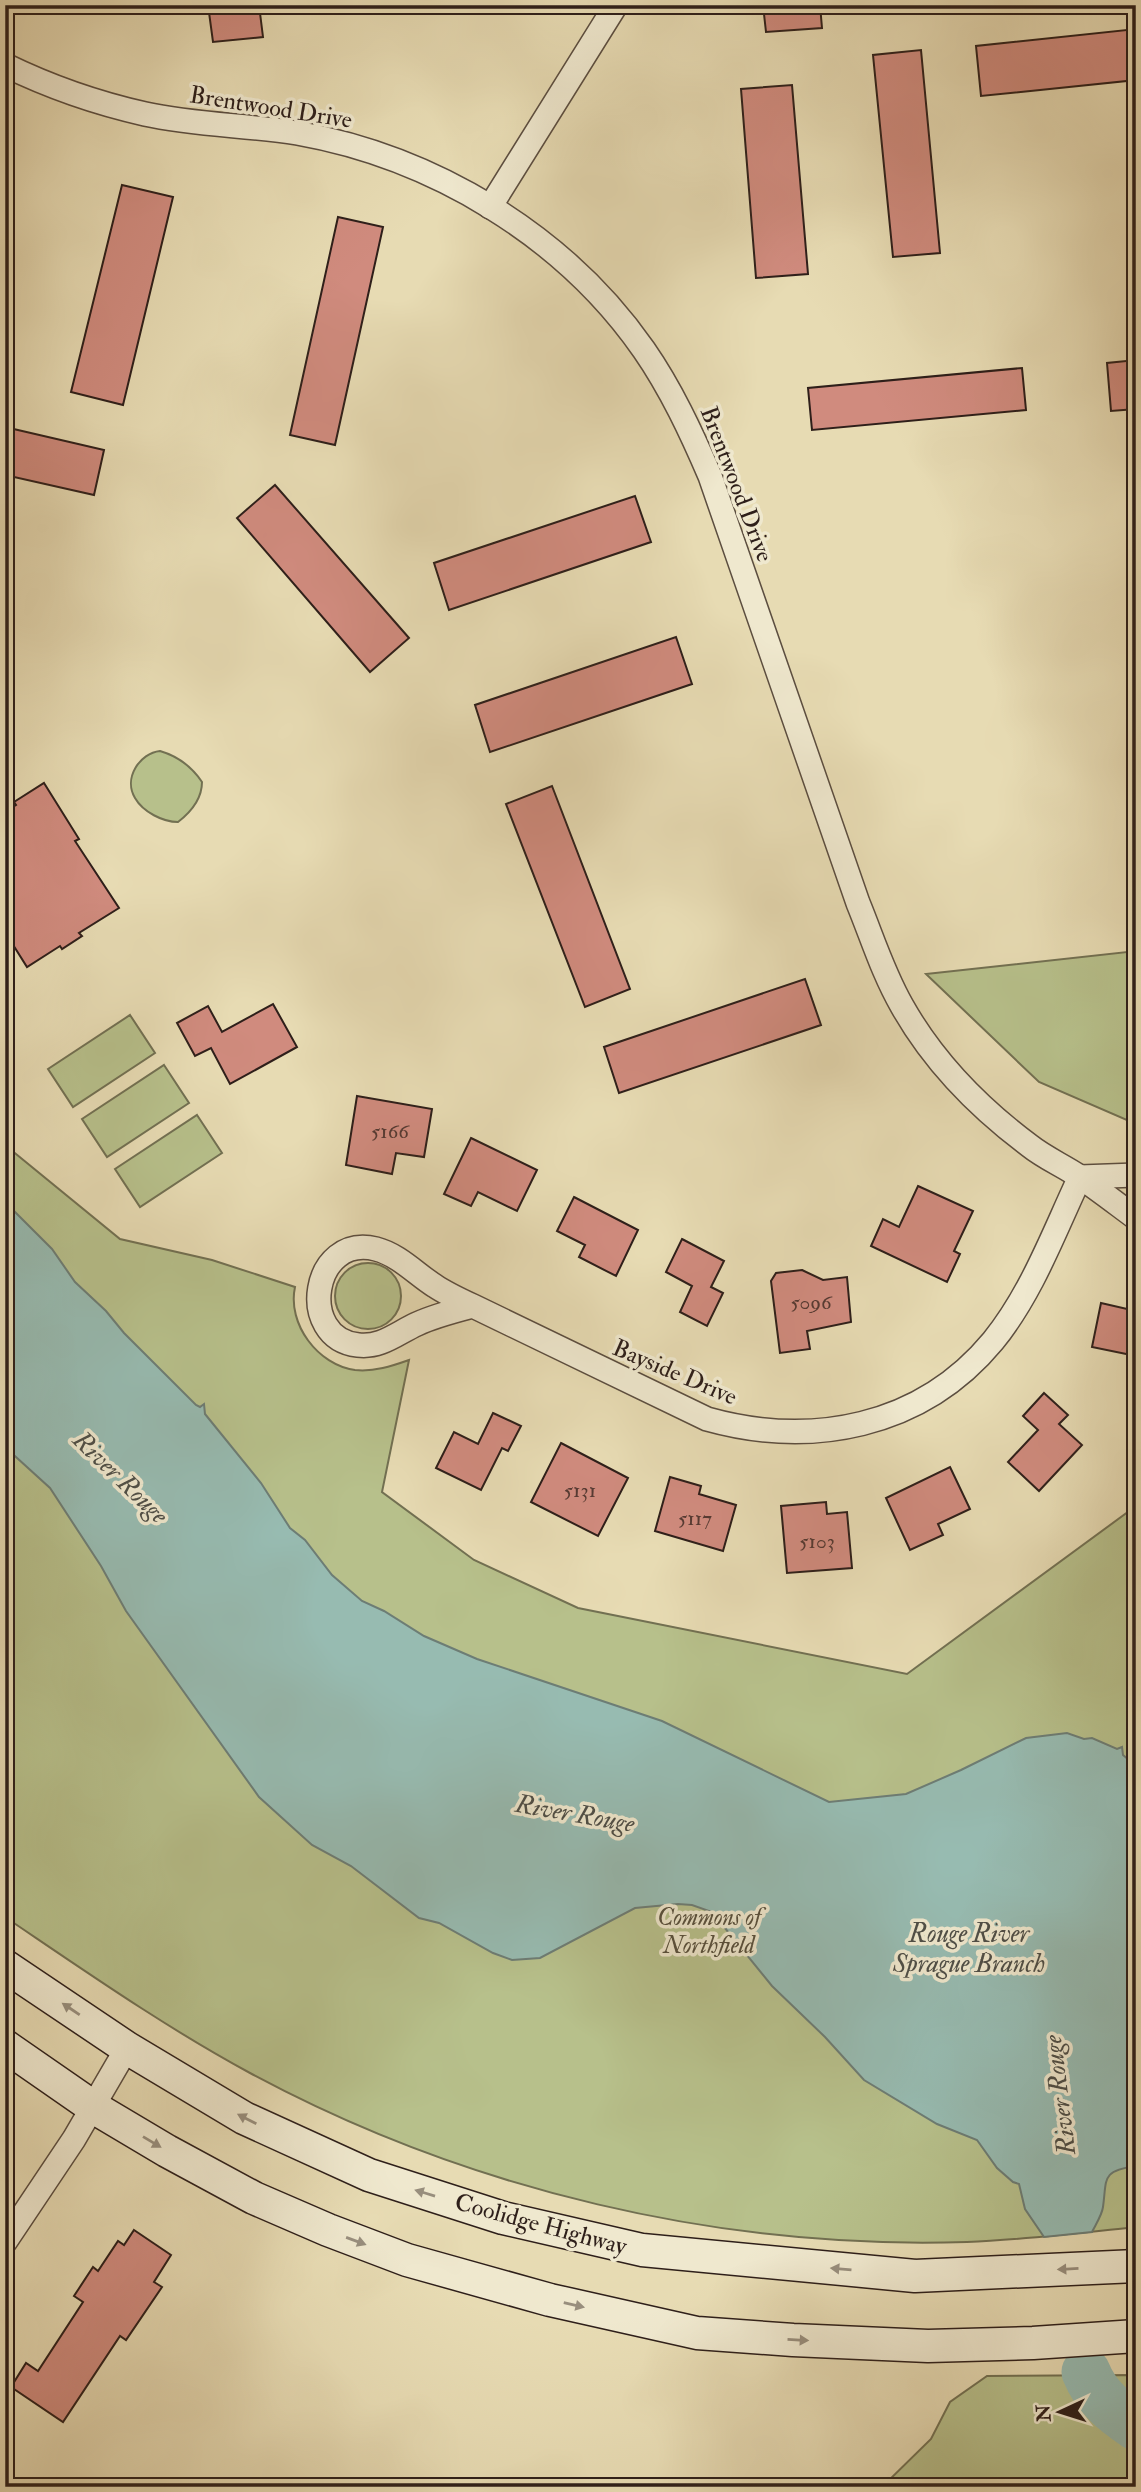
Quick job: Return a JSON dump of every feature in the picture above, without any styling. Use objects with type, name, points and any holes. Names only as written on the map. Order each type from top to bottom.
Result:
[{"type":"main road","name":"Coolidge Highway","points":[[5,1966],[127,2048],[244,2118],[369,2175],[503,2218],[642,2250],[915,2276],[1136,2266]]},
{"type":"main road","points":[[5,2046],[93,2107],[254,2198],[407,2260],[550,2300],[697,2333],[928,2346],[1033,2343],[1134,2335]]},
{"type":"street","points":[[490,207],[616,5]]},
{"type":"street","name":"Brentwood Drive","points":[[5,65],[53,87],[146,114],[300,134],[387,156],[448,182],[490,207],[542,244],[611,309],[643,348],[679,407],[710,476],[858,902],[901,1005],[950,1074],[985,1110],[1031,1148],[1080,1177],[1136,1218]]},
{"type":"street","points":[[1080,1177],[1136,1175]]},
{"type":"street","name":"Bayside Drive","points":[[473,1306],[429,1319],[383,1343],[366,1346],[354,1345],[331,1331],[321,1315],[317,1300],[319,1282],[336,1258],[360,1248],[373,1248],[397,1258],[437,1288],[707,1419],[735,1427],[781,1432],[831,1430],[860,1424],[910,1406],[936,1390],[971,1364],[992,1341],[1041,1263],[1080,1177]]},
{"type":"street","points":[[5,2242],[93,2107],[127,2048]]},
{"type":"green space","points":[[160,751],[184,763],[202,782],[195,804],[178,822],[148,812],[135,798],[132,790],[132,775],[140,761]]},
{"type":"green space","points":[[1136,951],[1136,1124],[1039,1082],[926,974]]},
{"type":"green space","points":[[130,1015],[155,1053],[73,1107],[48,1069]]},
{"type":"green space","points":[[164,1065],[189,1103],[107,1157],[82,1119]]},
{"type":"green space","points":[[197,1115],[222,1153],[140,1207],[115,1169]]},
{"type":"green space","name":"Commons of Northfield","points":[[5,1145],[120,1239],[212,1260],[295,1287],[296,1315],[301,1328],[318,1351],[341,1367],[369,1370],[409,1360],[382,1492],[474,1560],[578,1608],[907,1674],[1136,1506],[1136,2227],[967,2242],[874,2242],[782,2235],[689,2223],[598,2204],[507,2180],[419,2150],[333,2114],[250,2073],[156,2018],[5,1917]]},
{"type":"green space","points":[[368,1263],[381,1266],[391,1273],[398,1283],[401,1296],[398,1309],[391,1319],[381,1326],[368,1329],[355,1326],[345,1319],[338,1309],[335,1296],[338,1283],[345,1273],[355,1266]]},
{"type":"green space","points":[[1136,2375],[1136,2487],[882,2487],[931,2439],[950,2402],[987,2376]]},
{"type":"water","name":"Rouge River Sprague Branch","points":[[5,1202],[52,1249],[75,1282],[106,1311],[124,1333],[196,1405],[200,1407],[204,1404],[205,1414],[261,1483],[290,1528],[305,1540],[332,1575],[362,1601],[384,1611],[424,1636],[477,1659],[662,1721],[829,1802],[906,1794],[1026,1738],[1067,1733],[1084,1739],[1092,1738],[1117,1749],[1122,1747],[1123,1755],[1136,1766],[1136,2166],[1117,2170],[1108,2178],[1102,2210],[1092,2232],[1044,2237],[1025,2209],[1019,2184],[997,2168],[977,2140],[937,2124],[864,2080],[825,2037],[772,1986],[712,1912],[692,1905],[678,1904],[635,1908],[540,1958],[512,1960],[493,1953],[439,1923],[419,1918],[351,1866],[312,1845],[259,1797],[126,1611],[101,1566],[50,1488],[5,1447]]},
{"type":"building","points":[[208,5],[259,5],[263,37],[213,42]]},
{"type":"building","points":[[763,5],[820,5],[822,28],[766,32]]},
{"type":"building","points":[[1136,29],[1136,80],[981,96],[976,46]]},
{"type":"building","points":[[921,50],[940,253],[893,257],[873,55]]},
{"type":"building","points":[[792,85],[808,274],[756,278],[741,89]]},
{"type":"building","points":[[122,185],[173,197],[123,405],[71,392]]},
{"type":"building","points":[[338,217],[383,227],[335,445],[290,435]]},
{"type":"building","points":[[1136,360],[1136,409],[1111,411],[1107,363]]},
{"type":"building","points":[[1022,368],[1026,410],[812,430],[808,388]]},
{"type":"building","points":[[5,427],[104,450],[94,495],[5,475]]},
{"type":"building","points":[[275,485],[409,638],[370,672],[237,518]]},
{"type":"building","points":[[635,496],[651,542],[449,610],[434,563]]},
{"type":"building","points":[[676,637],[692,684],[490,752],[475,705]]},
{"type":"building","points":[[44,783],[79,839],[75,841],[119,908],[79,933],[82,936],[62,949],[60,946],[27,967],[5,932],[5,812],[16,805],[14,802]]},
{"type":"building","points":[[552,786],[630,989],[585,1007],[506,804]]},
{"type":"building","points":[[805,979],[821,1025],[619,1093],[604,1047]]},
{"type":"building","points":[[273,1004],[297,1047],[230,1084],[211,1048],[195,1056],[177,1023],[208,1006],[222,1032]]},
{"type":"building","points":[[357,1096],[432,1109],[424,1157],[396,1153],[392,1174],[346,1165]]},
{"type":"building","points":[[471,1138],[537,1170],[517,1211],[478,1192],[471,1206],[444,1194]]},
{"type":"building","points":[[918,1186],[973,1211],[954,1251],[960,1254],[947,1282],[871,1246],[883,1219],[899,1227]]},
{"type":"building","points":[[574,1197],[638,1230],[616,1276],[579,1257],[585,1245],[557,1231]]},
{"type":"building","points":[[682,1239],[724,1261],[711,1287],[723,1293],[707,1326],[680,1312],[692,1286],[666,1272]]},
{"type":"building","points":[[802,1270],[823,1280],[847,1277],[851,1322],[807,1331],[810,1349],[780,1353],[771,1281],[776,1273]]},
{"type":"building","points":[[1101,1303],[1136,1311],[1136,1356],[1092,1347]]},
{"type":"building","points":[[1044,1393],[1068,1415],[1059,1424],[1082,1445],[1039,1491],[1008,1462],[1038,1430],[1023,1416]]},
{"type":"building","points":[[493,1413],[521,1426],[508,1451],[502,1448],[481,1490],[436,1468],[454,1432],[478,1444]]},
{"type":"building","points":[[561,1443],[628,1478],[598,1536],[531,1502]]},
{"type":"building","points":[[950,1467],[970,1509],[938,1524],[943,1535],[910,1550],[886,1498]]},
{"type":"building","points":[[670,1477],[701,1486],[699,1494],[736,1505],[723,1551],[655,1531]]},
{"type":"building","points":[[826,1502],[827,1514],[847,1512],[852,1568],[787,1573],[781,1506]]},
{"type":"building","points":[[134,2230],[171,2255],[154,2282],[162,2287],[126,2340],[120,2336],[63,2422],[11,2387],[26,2363],[38,2371],[83,2302],[74,2296],[93,2267],[98,2271],[118,2241],[124,2245]]},
{"type":"waterway","name":"River Rouge","points":[[1086,2372],[1106,2403],[1136,2426]]}]
